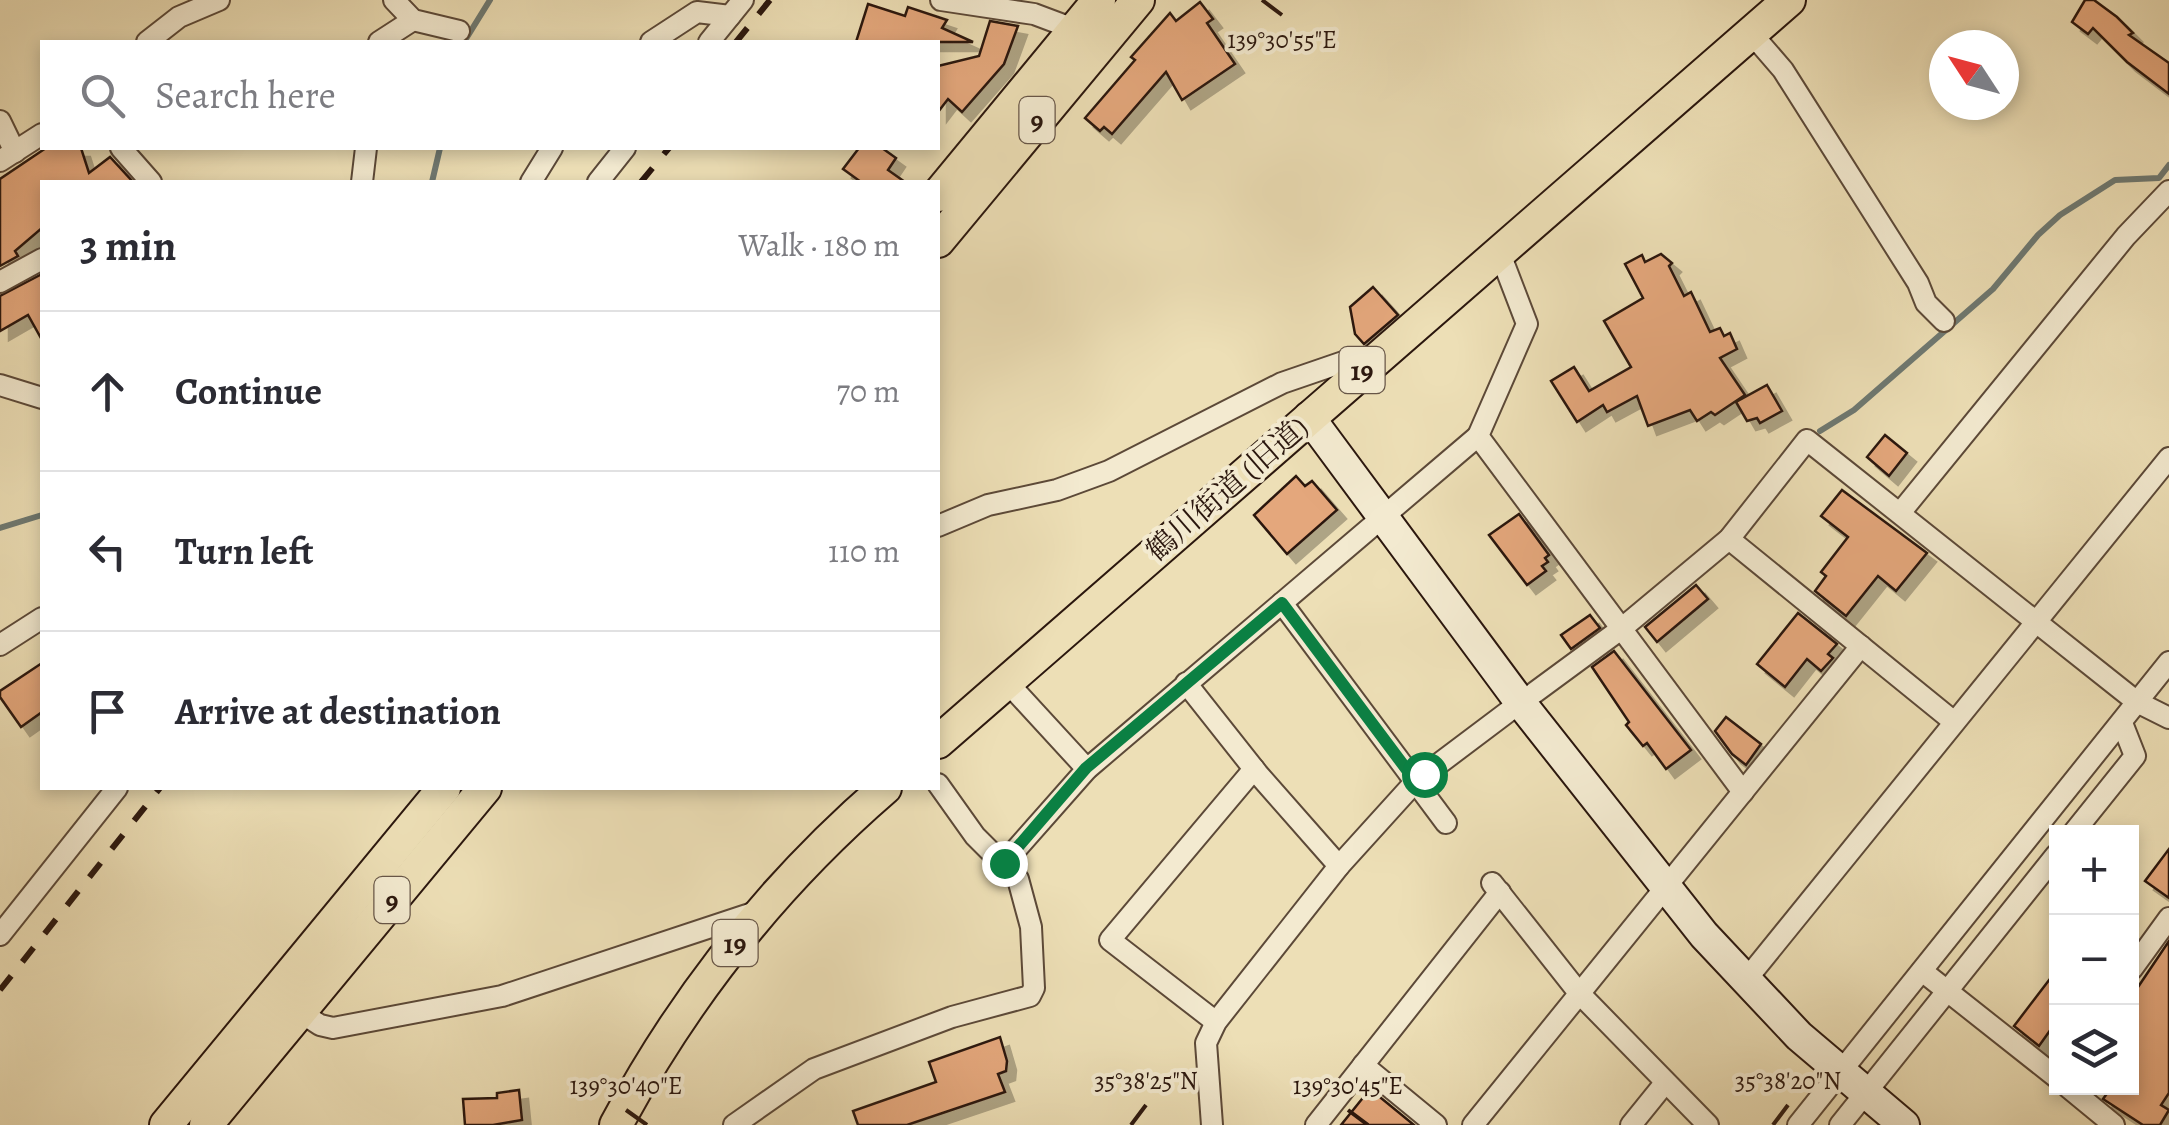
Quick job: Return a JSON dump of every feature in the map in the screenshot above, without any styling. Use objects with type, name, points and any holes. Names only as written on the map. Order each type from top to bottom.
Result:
[{"type":"main road","name":"9","points":[[940,238],[1088,36],[1099,0]]},
{"type":"main road","name":"9","points":[[940,192],[1088,36],[1138,0]]},
{"type":"main road","name":"鶴川街道 (旧道)","points":[[940,740],[1789,0]]},
{"type":"main road","name":"9","points":[[206,1125],[287,1003],[443,790]]},
{"type":"main road","name":"9","points":[[166,1125],[287,1003],[484,790]]},
{"type":"main road","name":"19","points":[[616,1125],[674,1028],[761,911],[829,836],[883,790]]},
{"type":"street","points":[[150,40],[180,17],[219,0]]},
{"type":"street","points":[[394,0],[413,20],[459,31]]},
{"type":"street","points":[[942,0],[1050,18],[1088,36]]},
{"type":"street","points":[[654,40],[697,12],[737,8]]},
{"type":"street","points":[[711,40],[737,8]]},
{"type":"street","points":[[383,40],[413,20]]},
{"type":"street","points":[[1751,33],[1782,70],[1918,283],[1926,303],[1944,321]]},
{"type":"street","points":[[0,122],[8,156],[40,135]]},
{"type":"street","points":[[123,150],[149,180]]},
{"type":"street","points":[[362,180],[366,150]]},
{"type":"street","points":[[532,180],[551,150]]},
{"type":"street","points":[[600,180],[624,150]]},
{"type":"street","points":[[1900,513],[2126,236],[2169,191]]},
{"type":"street","points":[[1004,863],[1086,768],[1478,436],[1527,324],[1499,252]]},
{"type":"street","points":[[0,282],[40,260]]},
{"type":"street","points":[[940,525],[988,504],[1057,490],[1109,471],[1282,383],[1349,360],[1368,364]]},
{"type":"street","points":[[0,385],[40,397]]},
{"type":"street","points":[[1309,417],[1520,702],[1665,888],[1745,981],[1840,1072],[1904,1125]]},
{"type":"street","points":[[1478,436],[1742,792]]},
{"type":"street","points":[[1534,693],[1621,629],[1729,539],[1807,440],[2137,702],[2168,716]]},
{"type":"street","points":[[1745,981],[2169,458]]},
{"type":"street","points":[[1729,539],[1952,721]]},
{"type":"street","points":[[1282,603],[1446,823]]},
{"type":"street","points":[[0,645],[40,619]]},
{"type":"street","points":[[1473,1125],[1861,646]]},
{"type":"street","points":[[1798,1125],[2169,662]]},
{"type":"street","points":[[1007,682],[1086,768]]},
{"type":"street","points":[[1186,683],[1338,866]]},
{"type":"street","points":[[1212,1125],[1206,1043],[1216,1022],[1338,866],[1416,782],[1509,711]]},
{"type":"street","points":[[2080,825],[2134,756],[2122,722]]},
{"type":"street","points":[[1216,1022],[1110,940],[1254,769]]},
{"type":"street","points":[[734,1125],[759,1116],[814,1069],[952,1017],[1030,996],[1034,988],[1032,926],[1018,880],[975,836],[940,787]]},
{"type":"street","points":[[0,935],[115,790]]},
{"type":"street","points":[[1840,1125],[2049,864]]},
{"type":"street","points":[[1316,1125],[1496,887],[1579,993],[1708,1125]]},
{"type":"street","points":[[287,1003],[320,1025],[333,1028],[502,996],[761,911]]},
{"type":"street","points":[[2139,959],[2169,918]]},
{"type":"street","points":[[1922,970],[2049,1068]]},
{"type":"street","points":[[1363,1065],[1436,1125]]},
{"type":"street","points":[[1631,1125],[1666,1083]]},
{"type":"street","points":[[2078,1095],[2114,1125]]},
{"type":"building","points":[[2085,0],[2094,0],[2117,17],[2133,33],[2129,35],[2169,63],[2169,94],[2127,62],[2093,28],[2088,34],[2072,22]]},
{"type":"building","points":[[1200,2],[1213,19],[1207,23],[1235,64],[1182,100],[1166,72],[1112,134],[1104,127],[1100,131],[1085,118],[1170,13],[1176,21]]},
{"type":"building","points":[[868,4],[905,16],[908,7],[947,20],[942,28],[973,42],[940,40],[857,40]]},
{"type":"building","points":[[990,21],[1018,26],[1004,64],[962,112],[948,99],[940,109],[940,66],[979,56]]},
{"type":"building","points":[[43,150],[82,150],[89,173],[110,157],[131,180],[40,180],[40,230],[15,251],[18,256],[0,266],[0,179]]},
{"type":"building","points":[[857,150],[885,150],[896,158],[888,170],[902,180],[858,180],[843,169]]},
{"type":"building","points":[[1661,254],[1672,263],[1669,266],[1684,296],[1691,292],[1710,332],[1720,328],[1724,336],[1730,333],[1737,349],[1720,358],[1745,395],[1715,415],[1711,412],[1697,421],[1690,410],[1648,426],[1637,396],[1607,412],[1603,405],[1577,422],[1551,381],[1574,367],[1589,391],[1631,367],[1604,321],[1643,298],[1625,264],[1642,255],[1645,262]]},
{"type":"building","points":[[40,275],[40,336],[28,315],[0,331],[0,296]]},
{"type":"building","points":[[1373,287],[1398,315],[1364,344],[1355,334],[1350,307]]},
{"type":"building","points":[[1767,385],[1782,411],[1760,423],[1757,418],[1747,421],[1736,402]]},
{"type":"building","points":[[1885,435],[1907,453],[1889,476],[1867,457]]},
{"type":"building","points":[[1296,476],[1305,486],[1312,481],[1337,510],[1287,554],[1254,515]]},
{"type":"building","points":[[1842,490],[1927,553],[1896,591],[1878,576],[1846,616],[1815,591],[1826,576],[1821,572],[1848,537],[1821,516]]},
{"type":"building","points":[[1519,514],[1549,555],[1542,566],[1546,571],[1527,585],[1489,535]]},
{"type":"building","points":[[1696,585],[1708,599],[1657,642],[1645,627]]},
{"type":"building","points":[[1798,613],[1837,644],[1828,654],[1833,658],[1821,671],[1807,659],[1785,687],[1757,664]]},
{"type":"building","points":[[1590,615],[1600,628],[1571,649],[1561,635]]},
{"type":"building","points":[[1614,651],[1691,750],[1666,769],[1647,743],[1643,746],[1626,725],[1629,722],[1592,667]]},
{"type":"building","points":[[40,664],[40,713],[21,727],[0,697],[0,691]]},
{"type":"building","points":[[1726,717],[1761,744],[1746,765],[1715,731]]},
{"type":"building","points":[[2169,849],[2169,898],[2145,881]]},
{"type":"building","points":[[2169,941],[2169,1093],[2161,1105],[2169,1110],[2160,1125],[2143,1125],[2103,1099],[2106,1095],[2139,1095],[2139,986]]},
{"type":"building","points":[[2049,980],[2049,1032],[2039,1046],[2014,1026]]},
{"type":"building","points":[[1000,1037],[1007,1061],[1006,1071],[998,1074],[1005,1092],[907,1125],[858,1125],[853,1111],[936,1082],[929,1062]]},
{"type":"building","points":[[1370,1089],[1414,1125],[1341,1125]]},
{"type":"building","points":[[519,1090],[522,1120],[465,1125],[463,1099],[497,1098],[497,1093]]},
{"type":"waterway","points":[[465,40],[490,0]]},
{"type":"waterway","points":[[432,180],[440,150]]},
{"type":"waterway","points":[[1820,431],[1854,410],[1993,289],[2060,215],[2115,180],[2159,178],[2169,165]]},
{"type":"waterway","points":[[0,528],[40,516]]},
{"type":"railway","points":[[738,40],[770,0]]},
{"type":"railway","points":[[643,180],[667,150]]},
{"type":"railway","points":[[0,990],[158,790]]},
{"type":"route","points":[[1004,863],[1086,768],[1282,603],[1416,782],[1424,774]]}]
